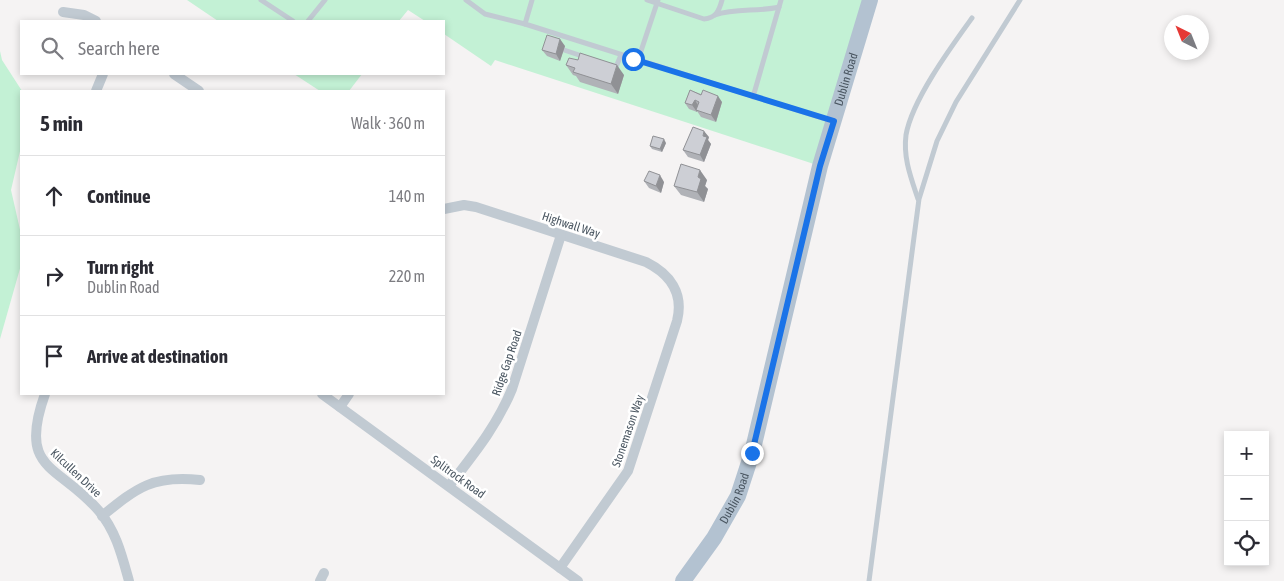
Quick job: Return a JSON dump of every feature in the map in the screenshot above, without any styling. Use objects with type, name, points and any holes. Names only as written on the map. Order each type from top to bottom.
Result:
[{"type":"main road","name":"Dublin Road","points":[[683,581],[714,538],[738,496],[752,453],[820,166],[870,0]]},
{"type":"street","points":[[63,12],[84,15],[94,20]]},
{"type":"street","points":[[96,90],[104,75]]},
{"type":"street","points":[[175,75],[198,90]]},
{"type":"street","name":"Highwall Way","points":[[448,208],[476,207],[646,262],[662,271],[674,285]]},
{"type":"street","name":"Ridge Gap Road","points":[[449,486],[492,430],[503,411],[512,389],[561,234]]},
{"type":"street","name":"Stonemason Way","points":[[560,568],[628,471],[677,321],[679,303],[674,285]]},
{"type":"street","name":"Kilcullen Drive","points":[[44,395],[36,430],[39,456],[45,465],[84,496],[102,516],[120,551],[129,581]]},
{"type":"street","name":"Splitrock Road","points":[[323,395],[578,581]]},
{"type":"street","points":[[340,407],[348,395]]},
{"type":"street","points":[[102,516],[145,485],[177,478],[200,480]]},
{"type":"lane","points":[[261,0],[291,20]]},
{"type":"lane","points":[[309,20],[326,0]]},
{"type":"lane","points":[[466,0],[485,14],[525,24],[834,121]]},
{"type":"lane","points":[[525,24],[532,0]]},
{"type":"lane","points":[[647,0],[657,1],[704,19],[723,12],[758,11],[779,7]]},
{"type":"lane","points":[[715,16],[722,0]]},
{"type":"lane","points":[[753,97],[781,0]]},
{"type":"lane","points":[[869,581],[919,200],[937,141],[956,102],[1020,0]]},
{"type":"lane","points":[[638,60],[657,1]]},
{"type":"lane","points":[[919,200],[907,164],[906,135],[918,102],[972,18]]},
{"type":"lane","points":[[572,53],[576,41]]},
{"type":"lane","points":[[564,50],[590,58]]},
{"type":"lane","points":[[607,64],[616,67],[620,55]]},
{"type":"green space","points":[[187,0],[870,0],[820,166],[495,60],[491,66],[445,35],[445,20],[423,20],[408,10],[400,20],[217,20]]},
{"type":"green space","points":[[0,51],[2,60],[21,90],[20,151],[11,190],[20,230],[20,269],[0,339]]},
{"type":"green space","points":[[296,75],[361,75],[350,90],[318,90]]},
{"type":"building","points":[[547,35],[560,39],[556,54],[542,50]]},
{"type":"building","points":[[580,53],[617,65],[611,84],[573,72],[575,68],[566,65],[569,58],[578,60]]},
{"type":"building","points":[[690,90],[701,95],[703,90],[718,96],[711,115],[696,110],[699,102],[695,100],[692,105],[685,103]]},
{"type":"building","points":[[693,127],[704,131],[703,136],[707,137],[700,155],[683,150]]},
{"type":"building","points":[[653,136],[664,139],[660,149],[650,146]]},
{"type":"building","points":[[681,164],[700,170],[698,177],[701,179],[697,192],[674,186]]},
{"type":"building","points":[[649,171],[660,175],[656,186],[644,181]]},
{"type":"route","points":[[633,59],[834,121],[820,166],[752,453]]}]
